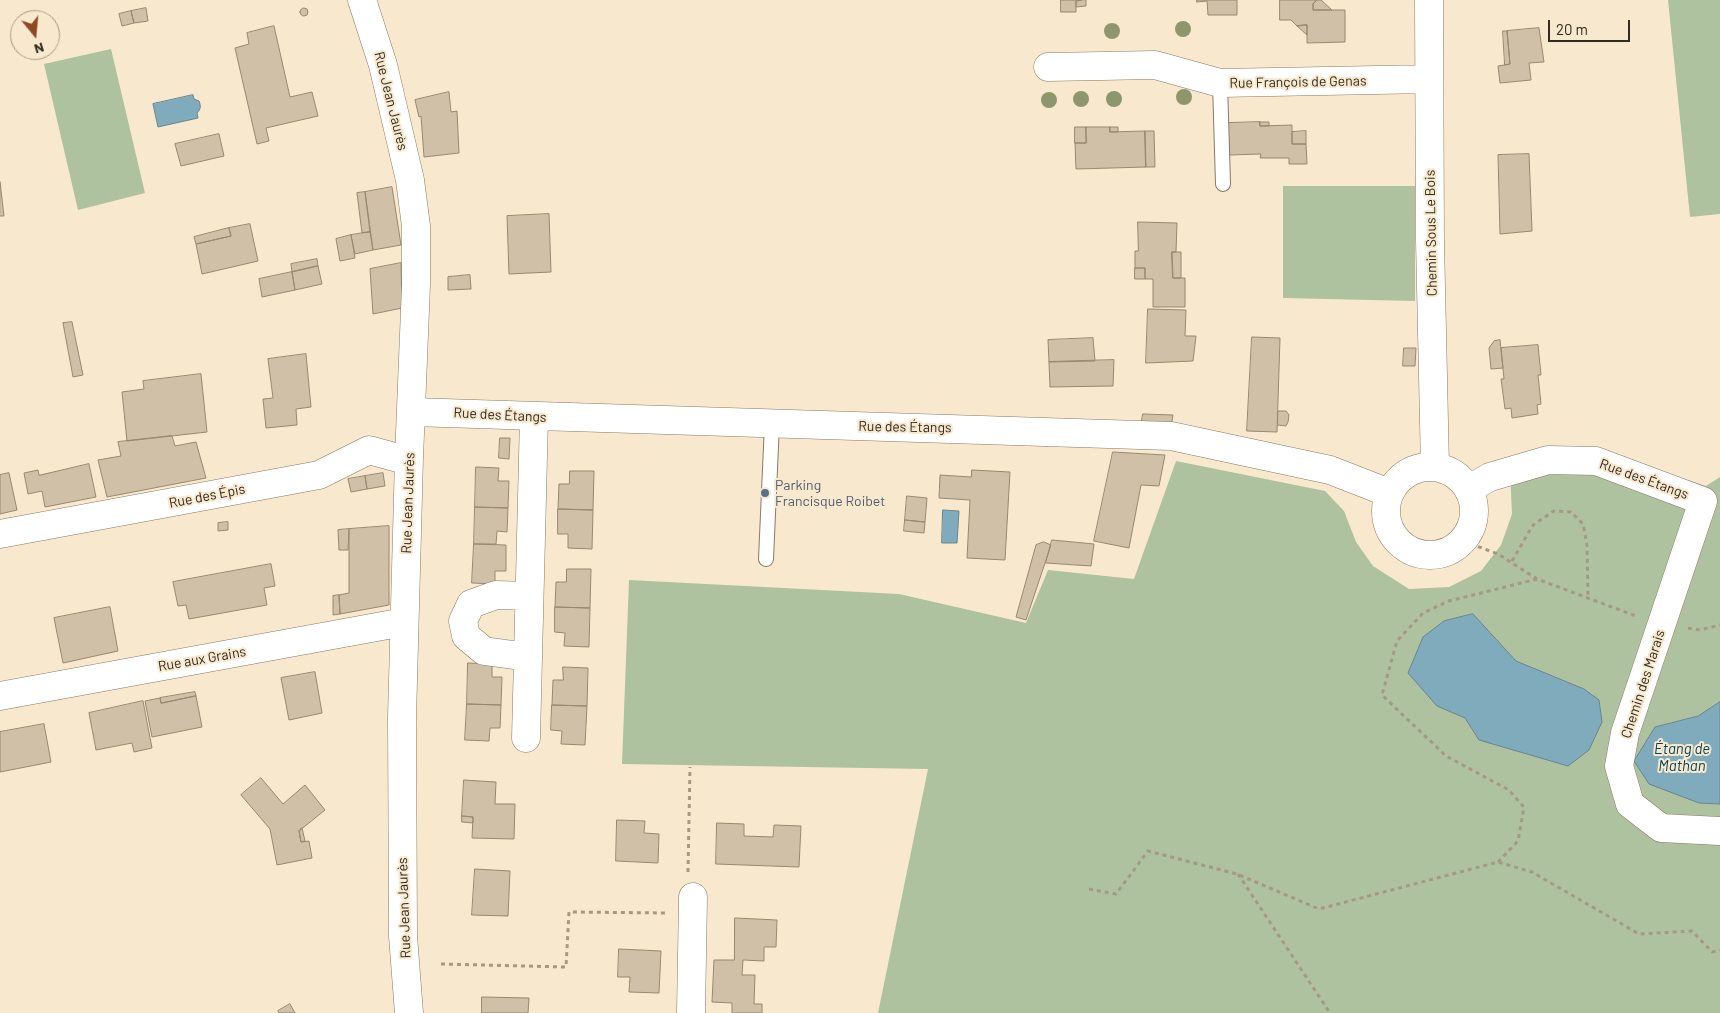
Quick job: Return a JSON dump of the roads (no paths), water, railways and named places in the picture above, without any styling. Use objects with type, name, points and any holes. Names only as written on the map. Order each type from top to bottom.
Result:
[{"type":"street","name":"Rue Jean Jaurès","points":[[362,0],[383,65],[410,180],[416,226],[416,285],[402,718],[402,936],[410,1013]]},
{"type":"street","name":"Chemin Sous Le Bois","points":[[1429,0],[1435,467]]},
{"type":"street","name":"Rue François de Genas","points":[[1048,67],[1155,65],[1220,83],[1429,79]]},
{"type":"street","name":"Rue des Étangs","points":[[412,412],[1171,436],[1330,470],[1389,493]]},
{"type":"street","points":[[526,738],[534,417]]},
{"type":"street","name":"Rue des Épis","points":[[0,534],[319,475],[369,450],[398,458],[409,458]]},
{"type":"street","name":"Rue des Étangs","points":[[1469,489],[1490,477],[1548,460],[1596,461],[1703,501]]},
{"type":"street","points":[[1421,467],[1435,467],[1448,470],[1460,478],[1469,489],[1474,502],[1475,516],[1471,529],[1463,541],[1452,550],[1440,555],[1426,556],[1412,552],[1400,544],[1391,534],[1386,520],[1389,493],[1397,481],[1408,472],[1421,467]]},
{"type":"street","name":"Chemin des Marais","points":[[1703,501],[1625,734],[1619,766],[1630,804],[1661,828],[1720,831]]},
{"type":"street","points":[[528,657],[484,651],[466,636],[463,621],[472,604],[496,595],[529,596]]},
{"type":"street","name":"Rue aux Grains","points":[[0,696],[404,622]]},
{"type":"street","points":[[691,1013],[693,905]]},
{"type":"lane","points":[[1220,83],[1223,184]]},
{"type":"lane","points":[[766,559],[772,424]]},
{"type":"water","points":[[193,95],[194,99],[199,101],[200,104],[200,109],[197,113],[198,118],[158,127],[153,104]]},
{"type":"water","points":[[943,510],[959,511],[957,543],[942,543]]},
{"type":"water","points":[[1473,614],[1516,661],[1584,689],[1599,700],[1602,722],[1589,750],[1568,766],[1479,740],[1465,718],[1437,706],[1408,673],[1423,637],[1444,621]]},
{"type":"water","name":"Étang de Mathan","points":[[1720,702],[1720,804],[1699,803],[1649,784],[1634,761],[1655,727],[1698,716]]},
{"type":"place","name":"Parking Francisque Roibet","points":[[765,493]]}]
